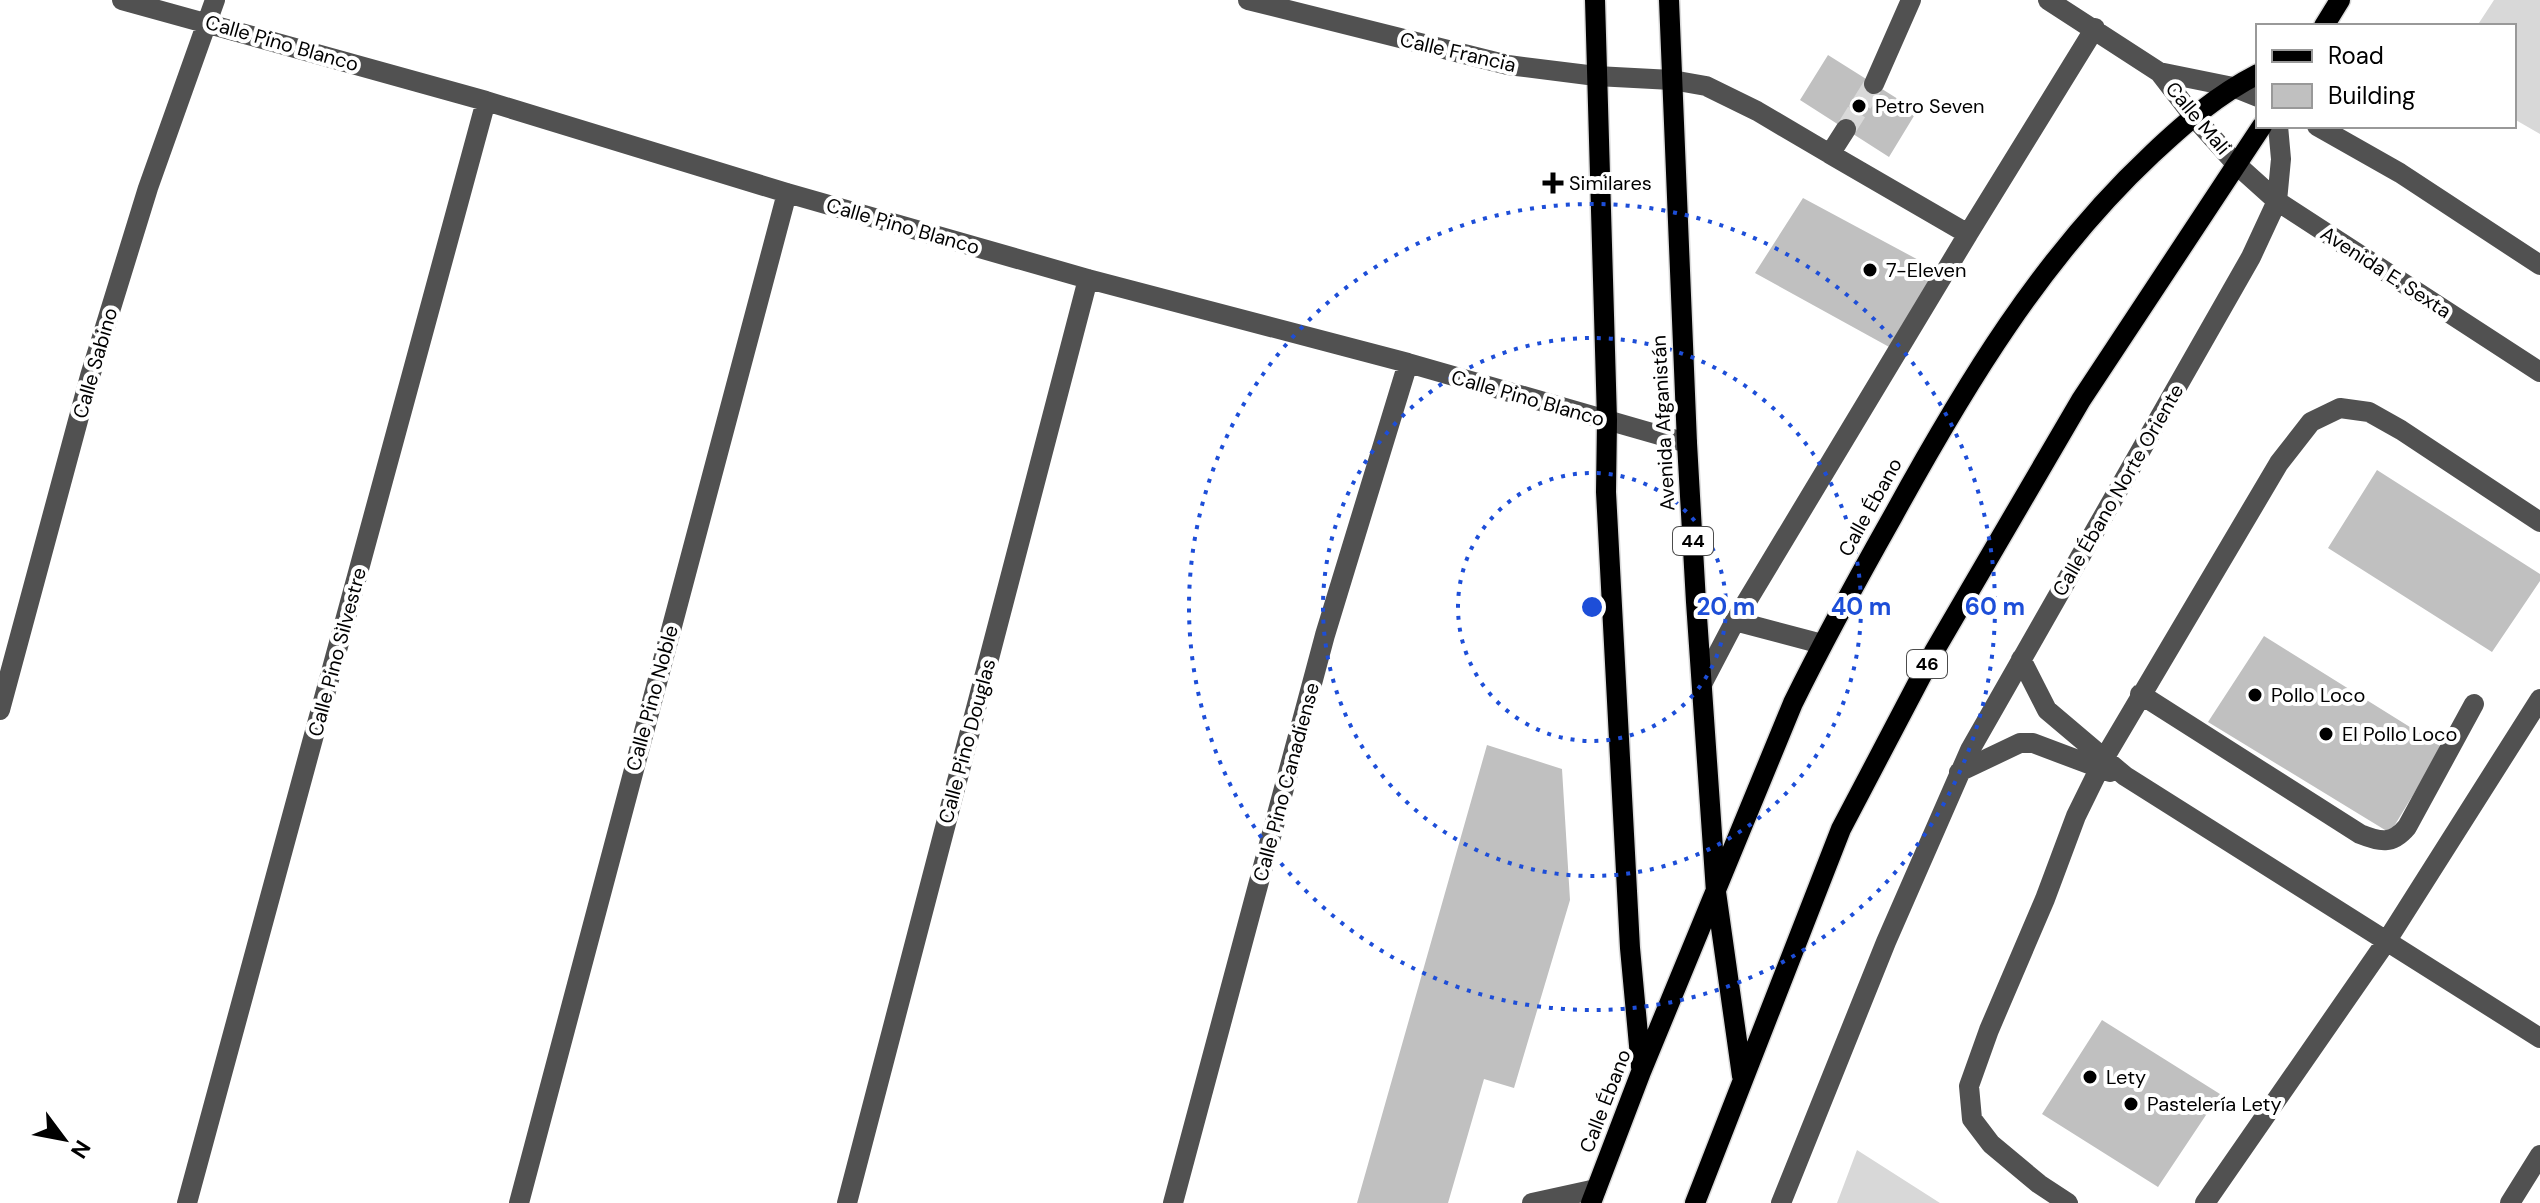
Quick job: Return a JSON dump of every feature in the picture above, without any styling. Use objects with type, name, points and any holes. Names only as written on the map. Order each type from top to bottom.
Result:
[{"type":"main road","points":[[1595,0],[1608,539],[1629,932],[1641,1072]]},
{"type":"main road","name":"Avenida Afganistán","points":[[1669,0],[1687,443],[1716,892],[1742,1080]]},
{"type":"main road","points":[[2325,24],[2340,0]]},
{"type":"main road","name":"Calle Ébano","points":[[1594,1196],[1641,1072],[1793,703],[1822,644],[1944,424],[2003,331],[2046,271],[2119,185],[2193,116],[2233,87],[2256,75]]},
{"type":"main road","name":"46","points":[[1695,1203],[1841,829],[1935,650],[2081,400],[2261,128]]},
{"type":"street","name":"Calle Pino Blanco","points":[[122,0],[486,101],[787,193],[1088,279],[1408,363],[1687,443]]},
{"type":"street","name":"Calle Sabino","points":[[0,710],[90,376],[148,188],[215,0]]},
{"type":"street","name":"Calle Francia","points":[[1248,0],[1279,4],[1508,65],[1706,86],[1757,111],[1968,234]]},
{"type":"street","points":[[1874,84],[1911,0]]},
{"type":"street","name":"Calle Mali","points":[[2048,0],[2159,72],[2237,165]]},
{"type":"street","points":[[1702,684],[1735,621],[2095,28]]},
{"type":"street","name":"Calle Mali","points":[[2159,72],[2233,87],[2256,96]]},
{"type":"street","name":"Calle Pino Silvestre","points":[[187,1203],[486,101]]},
{"type":"street","name":"Calle Ébano Norte Oriente","points":[[1781,1203],[1880,956],[1959,772],[2251,257],[2277,201],[2281,159],[2278,128]]},
{"type":"street","points":[[2321,128],[2400,173],[2540,265]]},
{"type":"street","points":[[1830,154],[1846,129]]},
{"type":"street","name":"Avenida E. Sexta","points":[[2237,165],[2277,201],[2540,372]]},
{"type":"street","name":"Calle Pino Noble","points":[[519,1203],[787,193]]},
{"type":"street","name":"Calle Pino Douglas","points":[[847,1203],[1088,279]]},
{"type":"street","name":"Calle Pino Canadiense","points":[[1173,1203],[1325,635],[1408,363]]},
{"type":"street","points":[[2068,1203],[2039,1184],[1991,1144],[1972,1119],[1969,1086],[2076,816],[2102,763],[2279,463],[2311,422],[2340,408],[2369,412],[2540,522]]},
{"type":"street","points":[[1735,621],[1822,644]]},
{"type":"street","points":[[2021,659],[2047,710],[2102,763]]},
{"type":"street","points":[[2140,694],[2360,834],[2379,842],[2390,841],[2407,827],[2474,704]]},
{"type":"street","points":[[2205,1203],[2386,942],[2540,699]]},
{"type":"street","points":[[1959,772],[2020,743],[2033,743],[2102,763],[2540,1038]]},
{"type":"street","points":[[2510,1203],[2540,1155]]},
{"type":"street","points":[[1532,1203],[1594,1196]]},
{"type":"shaded area","points":[[2494,0],[2540,0],[2540,134],[2516,120],[2516,24],[2478,24]]},
{"type":"shaded area","points":[[1857,1150],[1940,1203],[1837,1203]]},
{"type":"building","name":"Petro Seven","points":[[1828,55],[1917,111],[1889,157],[1800,100]]},
{"type":"building","points":[[1803,198],[1939,271],[1891,348],[1755,273]]},
{"type":"building","points":[[2377,470],[2540,574],[2540,581],[2492,652],[2328,548]]},
{"type":"building","name":"El Pollo Loco","points":[[2264,636],[2442,747],[2390,833],[2208,722]]},
{"type":"building","points":[[1487,745],[1562,769],[1570,900],[1514,1088],[1484,1079],[1448,1203],[1357,1203]]},
{"type":"building","name":"Pastelería Lety","points":[[2102,1020],[2220,1094],[2158,1187],[2042,1114]]},
{"type":"tunnel","points":[[1846,129],[1874,84]]},
{"type":"place","name":"Petro Seven","points":[[1859,106]]},
{"type":"place","name":"Similares","points":[[1553,183]]},
{"type":"place","name":"7-Eleven","points":[[1870,270]]},
{"type":"place","name":"Pollo Loco","points":[[2255,695]]},
{"type":"place","name":"El Pollo Loco","points":[[2326,734]]},
{"type":"place","name":"Lety","points":[[2090,1077]]},
{"type":"place","name":"Pastelería Lety","points":[[2131,1104]]}]
